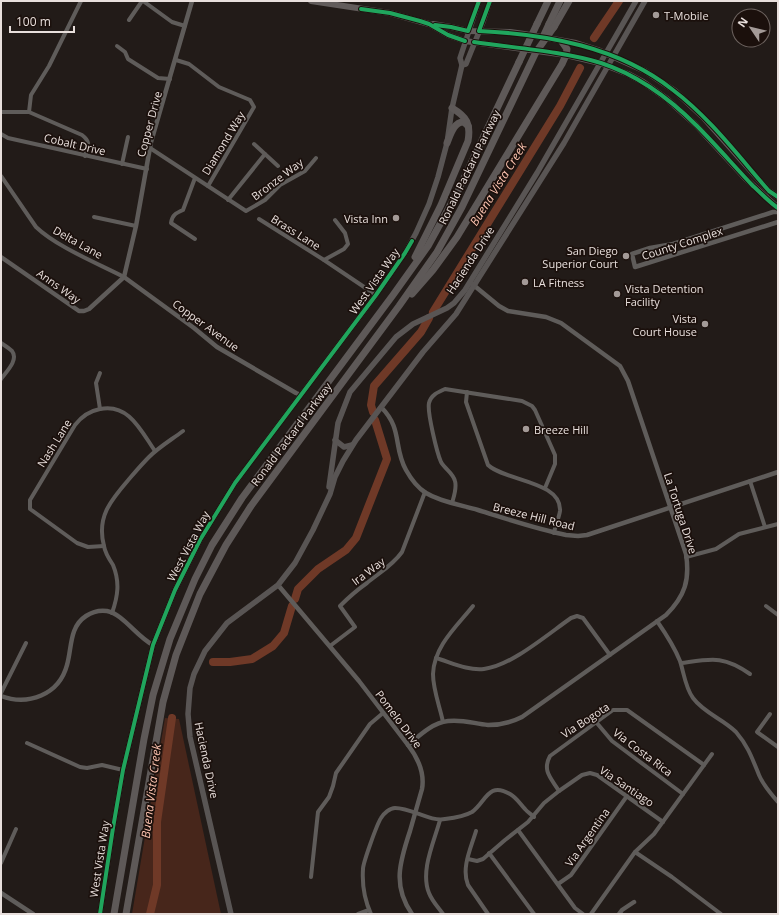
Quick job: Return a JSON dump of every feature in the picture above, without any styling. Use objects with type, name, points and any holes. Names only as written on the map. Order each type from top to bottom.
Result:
[{"type":"highway","name":"Ronald Packard Parkway","points":[[114,914],[152,695],[170,639],[195,579],[212,545],[242,498],[400,286],[428,246],[457,193],[548,1]]},
{"type":"highway","points":[[552,25],[560,1]]},
{"type":"highway","points":[[552,25],[570,1]]},
{"type":"highway","name":"Ronald Packard Parkway","points":[[126,914],[162,702],[178,649],[200,594],[226,544],[251,506],[399,306],[450,231],[536,52],[552,25]]},
{"type":"highway","points":[[399,306],[418,288],[457,237],[562,64],[567,49],[562,42]]},
{"type":"highway","points":[[400,286],[430,230],[465,150],[470,132],[463,116],[452,108]]},
{"type":"highway","points":[[447,143],[458,122],[464,122],[468,126]]},
{"type":"main road","name":"West Vista Way","points":[[100,914],[123,770],[153,645],[175,590],[200,540],[235,483],[376,295],[405,253],[416,233],[429,204],[438,177],[447,143],[452,108],[462,65],[460,58],[479,1]]},
{"type":"main road","name":"West Vista Way","points":[[462,65],[466,64],[490,1]]},
{"type":"main road","name":"Hacienda Drive","points":[[231,914],[190,737],[188,701],[190,688],[200,662],[205,651],[218,632],[227,623],[278,584],[295,562],[322,512],[343,461],[352,445],[423,352],[456,314],[636,1]]},
{"type":"main road","name":"Hacienda Drive","points":[[322,512],[330,481],[338,423],[350,392],[396,338],[413,324],[447,308],[454,303],[472,284],[548,170],[645,1]]},
{"type":"main road","points":[[316,2],[390,13],[429,24],[468,31],[510,32],[562,42],[576,43],[606,53],[645,71],[675,91],[703,117],[769,191],[778,198]]},
{"type":"main road","points":[[429,24],[448,35],[465,41],[566,55],[600,63],[643,82],[667,99],[696,125],[745,178],[778,208]]},
{"type":"main road","points":[[335,440],[344,448],[352,445]]},
{"type":"street","points":[[29,112],[31,95],[49,66],[81,1]]},
{"type":"street","points":[[129,20],[142,1],[172,22],[185,26]]},
{"type":"street","name":"Copper Drive","points":[[124,276],[136,226],[151,142],[192,1]]},
{"type":"street","points":[[117,46],[125,52],[128,59],[158,78],[170,79]]},
{"type":"street","name":"Diamond Way","points":[[176,60],[189,64],[219,86],[250,100],[254,107],[208,186]]},
{"type":"street","points":[[1,112],[29,112],[82,135],[87,139],[88,144],[86,156]]},
{"type":"street","name":"Cobalt Drive","points":[[1,134],[8,138],[147,169]]},
{"type":"street","points":[[122,164],[128,137]]},
{"type":"street","points":[[254,144],[278,166]]},
{"type":"street","points":[[150,148],[228,200],[264,154]]},
{"type":"street","name":"Bronze Way","points":[[228,200],[246,211],[265,200],[280,185],[305,171],[316,158]]},
{"type":"street","name":"Delta Lane","points":[[1,176],[36,227],[42,232],[55,242],[124,276]]},
{"type":"street","points":[[195,178],[183,210],[173,216],[171,223],[195,239]]},
{"type":"street","name":"County Complex","points":[[778,212],[773,212],[673,244],[650,248],[632,254],[635,267],[778,222]]},
{"type":"street","points":[[94,217],[136,226]]},
{"type":"street","name":"Brass Lane","points":[[259,219],[376,295]]},
{"type":"street","name":"Brass Lane","points":[[324,260],[344,250],[348,244],[345,233],[335,220]]},
{"type":"street","name":"Anns Way","points":[[1,257],[79,311],[89,309],[124,276]]},
{"type":"street","name":"Copper Avenue","points":[[124,276],[217,347],[301,395]]},
{"type":"street","name":"La Tortuga Drive","points":[[408,745],[427,730],[443,722],[468,721],[489,725],[512,722],[522,717],[657,621],[674,607],[682,596],[688,576],[686,557],[670,507],[628,381],[620,366],[561,323],[546,317],[508,311],[499,306],[472,284]]},
{"type":"street","points":[[1,343],[12,350],[14,356],[13,362],[1,379]]},
{"type":"street","points":[[100,373],[96,383],[100,409],[111,408],[126,413],[155,451]]},
{"type":"street","points":[[452,503],[456,491],[456,482],[451,472],[446,469],[440,461],[428,414],[429,403],[436,393],[445,390],[522,401],[532,406],[555,455],[555,464],[545,488]]},
{"type":"street","points":[[467,392],[466,402],[488,465],[496,471],[545,488],[554,494],[558,499],[560,512],[554,533]]},
{"type":"street","name":"Breeze Hill Road","points":[[381,407],[395,428],[399,450],[405,469],[412,479],[425,492],[452,503],[566,536],[587,535],[778,472]]},
{"type":"street","name":"Nash Lane","points":[[100,409],[84,415],[79,420],[32,496],[29,504],[30,509],[40,517],[82,545],[94,548],[104,546]]},
{"type":"street","points":[[112,613],[118,594],[118,582],[104,546],[102,530],[103,520],[109,504],[118,491],[155,451],[183,431]]},
{"type":"street","points":[[750,481],[765,527]]},
{"type":"street","name":"Ira Way","points":[[330,646],[355,626],[340,606],[396,560],[402,552],[425,492]]},
{"type":"street","points":[[686,557],[716,549],[739,534],[778,524]]},
{"type":"street","name":"Pomelo Drive","points":[[278,584],[383,713],[415,754],[422,768],[423,783],[401,858],[399,875],[401,893],[412,914]]},
{"type":"street","points":[[443,722],[434,685],[433,673],[436,658],[444,642],[474,606]]},
{"type":"street","points":[[766,606],[778,614]]},
{"type":"street","points":[[1,696],[10,700],[27,700],[40,696],[52,689],[65,672],[76,625],[93,612],[105,611],[112,613],[153,645]]},
{"type":"street","points":[[436,658],[467,667],[483,669],[504,663],[571,618],[577,616],[583,618],[610,655]]},
{"type":"street","points":[[657,621],[674,647],[681,663],[683,676],[693,698],[701,706],[735,731],[746,746],[755,763],[759,775],[770,794],[778,802]]},
{"type":"street","points":[[1,693],[26,643]]},
{"type":"street","points":[[681,663],[720,660],[729,662],[750,674]]},
{"type":"street","name":"Via Bogota","points":[[559,791],[546,768],[550,756],[613,710],[626,710],[704,765]]},
{"type":"street","points":[[311,877],[318,812],[329,797],[336,773],[370,724],[383,713]]},
{"type":"street","points":[[770,714],[757,732],[778,747]]},
{"type":"street","name":"Via Costa Rica","points":[[596,722],[612,741],[683,794]]},
{"type":"street","points":[[27,744],[80,767],[102,765],[123,770]]},
{"type":"street","points":[[591,914],[636,852],[654,834],[712,754]]},
{"type":"street","name":"Via Santiago","points":[[468,859],[477,861],[483,859],[534,817],[544,803],[582,775],[590,773],[597,775],[663,822]]},
{"type":"street","points":[[358,914],[370,912],[364,890],[362,868],[380,819],[385,812],[394,808],[415,812],[440,820],[470,813],[479,806],[487,793],[496,790],[509,793],[534,817]]},
{"type":"street","name":"Via Argentina","points":[[558,884],[571,876],[627,796]]},
{"type":"street","points":[[440,820],[425,875],[426,886],[430,895],[443,914]]},
{"type":"street","points":[[1,863],[16,829]]},
{"type":"street","points":[[518,830],[575,908],[583,914]]},
{"type":"street","points":[[476,831],[464,873],[465,880],[488,914]]},
{"type":"street","points":[[636,852],[721,914]]},
{"type":"street","points":[[489,853],[534,914]]},
{"type":"street","points":[[1,893],[33,914]]},
{"type":"street","points":[[619,914],[622,910],[634,902]]},
{"type":"shaded area","points":[[165,718],[179,719],[221,914],[132,914]]},
{"type":"waterway","name":"Buena Vista Creek","points":[[594,38],[619,1]]},
{"type":"waterway","name":"Buena Vista Creek","points":[[433,312],[560,106],[580,68]]},
{"type":"waterway","name":"Buena Vista Creek","points":[[373,412],[371,405],[374,386],[421,332],[429,318]]},
{"type":"waterway","name":"Buena Vista Creek","points":[[295,599],[298,589],[318,569],[346,550],[356,538],[387,459],[375,420]]},
{"type":"waterway","name":"Buena Vista Creek","points":[[213,662],[230,662],[252,659],[273,646],[284,633],[292,606]]},
{"type":"waterway","name":"Buena Vista Creek","points":[[150,914],[157,885],[157,822],[172,718]]},
{"type":"cycle path","points":[[435,25],[468,31],[479,1]]},
{"type":"cycle path","points":[[490,1],[479,31],[530,35],[581,46],[606,53],[652,75],[687,101],[712,125],[769,191],[778,197]]},
{"type":"cycle path","points":[[361,9],[390,13],[420,21],[429,24],[448,35],[465,41]]},
{"type":"cycle path","points":[[474,42],[586,59],[601,63],[628,74],[652,88],[675,106],[697,126],[753,186],[778,208]]},
{"type":"cycle path","points":[[100,914],[123,770],[153,645],[175,590],[200,540],[235,483],[376,295],[412,241]]},
{"type":"place","name":"T-Mobile","points":[[656,15]]},
{"type":"place","name":"Vista Inn","points":[[396,218]]},
{"type":"place","name":"San Diego Superior Court","points":[[626,256]]},
{"type":"place","name":"LA Fitness","points":[[525,282]]},
{"type":"place","name":"Vista Detention Facility","points":[[617,294]]},
{"type":"place","name":"Vista Court House","points":[[705,324]]},
{"type":"place","name":"Breeze Hill","points":[[526,429]]}]
